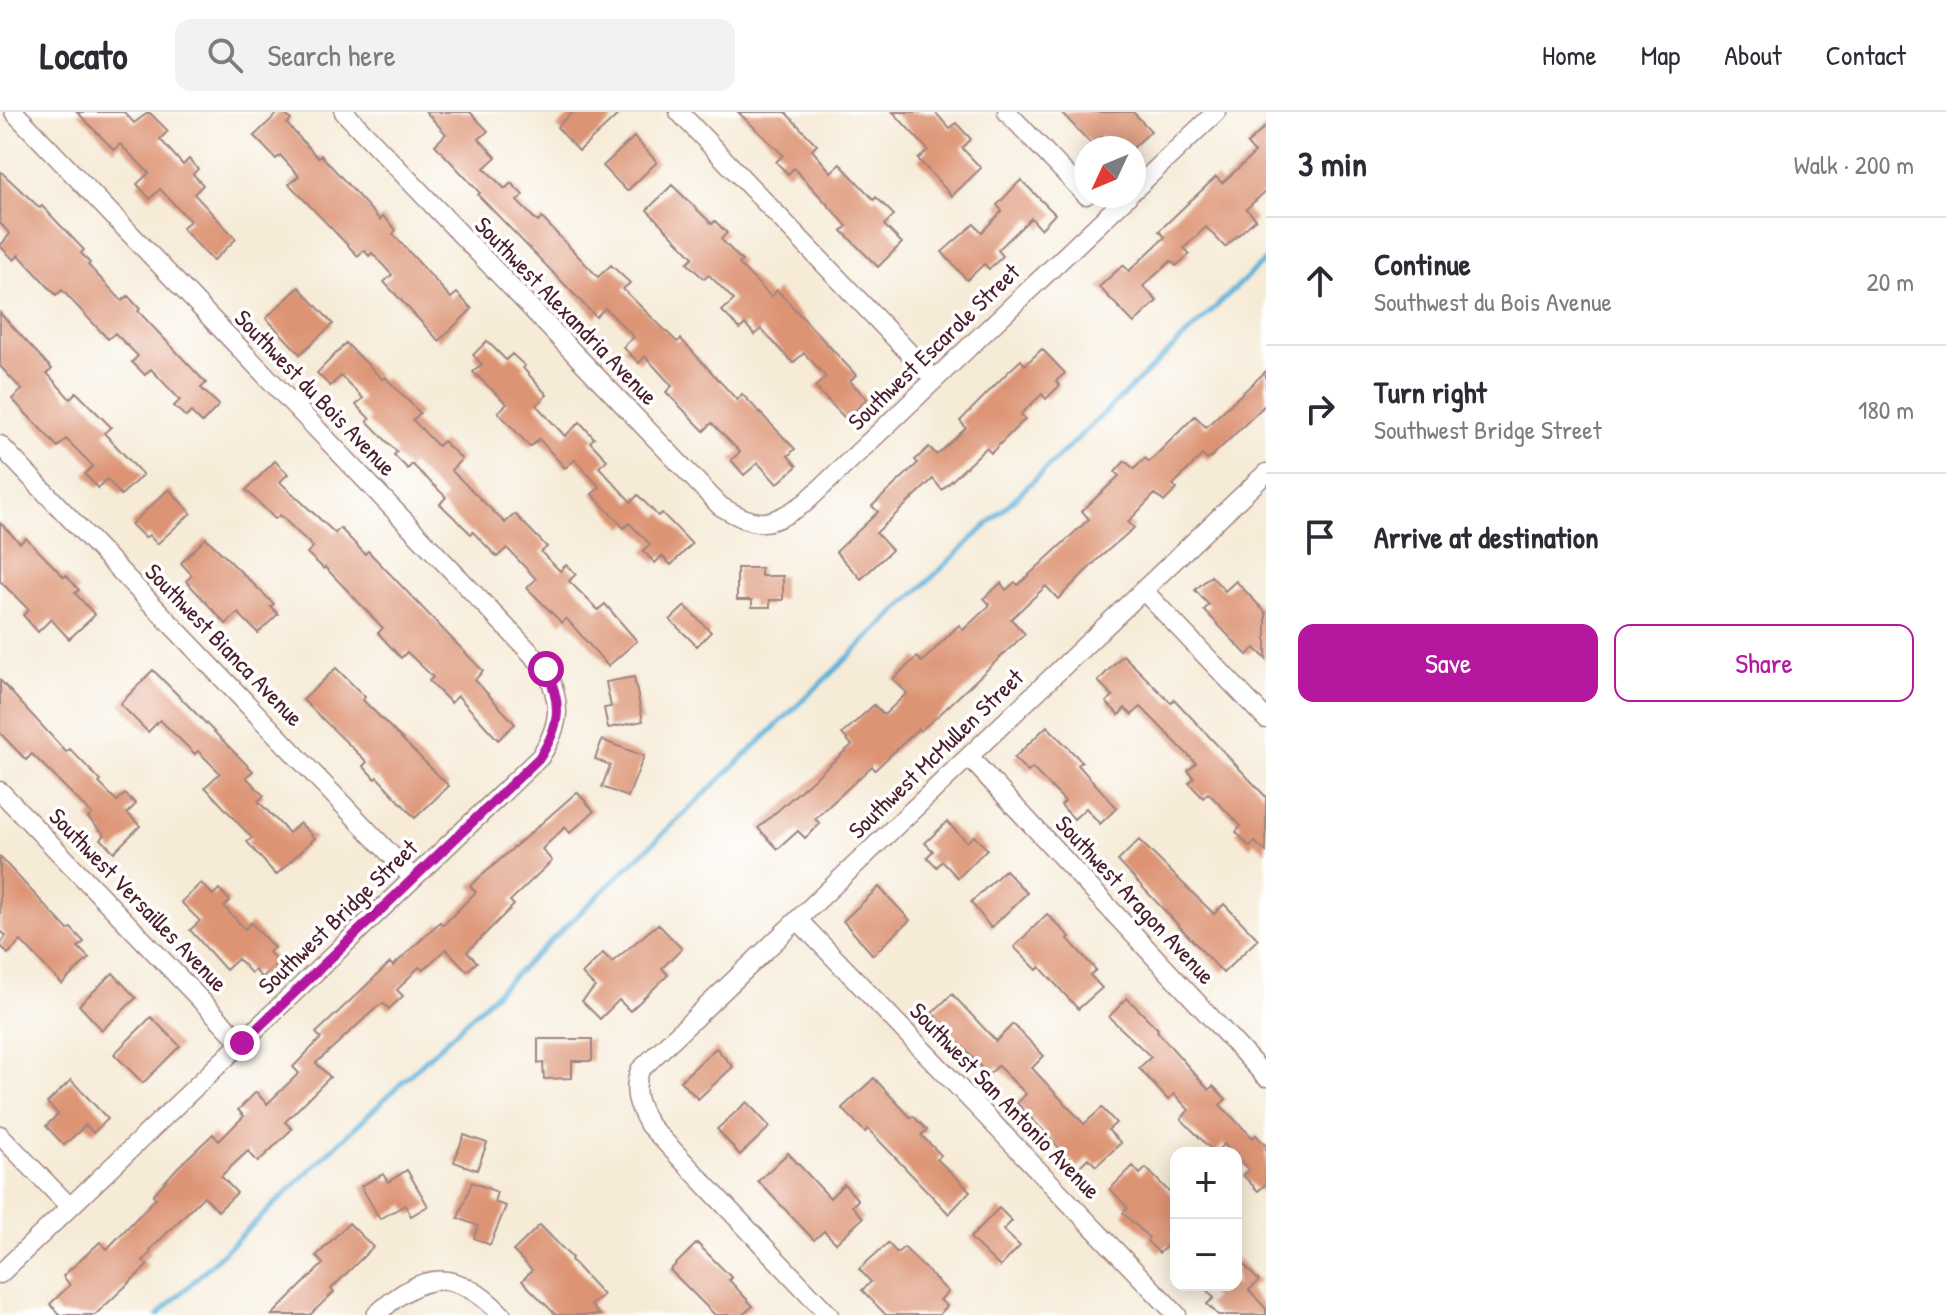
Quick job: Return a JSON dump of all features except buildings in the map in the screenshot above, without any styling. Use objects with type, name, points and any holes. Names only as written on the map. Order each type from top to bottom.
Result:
[{"type":"street","name":"Southwest du Bois Avenue","points":[[14,112],[546,669],[557,692],[557,718]]},
{"type":"street","name":"Southwest Alexandria Avenue","points":[[344,112],[720,506],[743,520],[766,523]]},
{"type":"street","points":[[679,112],[934,379]]},
{"type":"street","points":[[1007,112],[1074,182]]},
{"type":"street","points":[[1146,179],[1216,112]]},
{"type":"street","points":[[1099,208],[1107,216]]},
{"type":"street","name":"Southwest Escarole Street","points":[[766,523],[782,518],[805,503],[1115,208]]},
{"type":"street","name":"Southwest Bianca Avenue","points":[[0,445],[413,878]]},
{"type":"street","name":"Southwest McMullen Street","points":[[829,1315],[649,1125],[636,1100],[636,1081],[640,1070],[1266,473]]},
{"type":"street","points":[[1143,590],[1266,719]]},
{"type":"street","name":"Southwest Bridge Street","points":[[0,1274],[540,757],[552,739],[557,718]]},
{"type":"street","name":"Southwest Aragon Avenue","points":[[969,757],[1266,1077]]},
{"type":"street","name":"Southwest Versailles Avenue","points":[[0,791],[242,1043]]},
{"type":"street","name":"Southwest San Antonio Avenue","points":[[798,920],[1177,1315]]},
{"type":"street","points":[[0,1135],[70,1207]]},
{"type":"street","points":[[376,1315],[415,1284],[447,1279],[476,1290],[502,1315]]},
{"type":"waterway","points":[[158,1315],[1266,259]]},
{"type":"route","points":[[242,1043],[540,757],[552,739],[557,718],[557,692],[546,669]]}]
